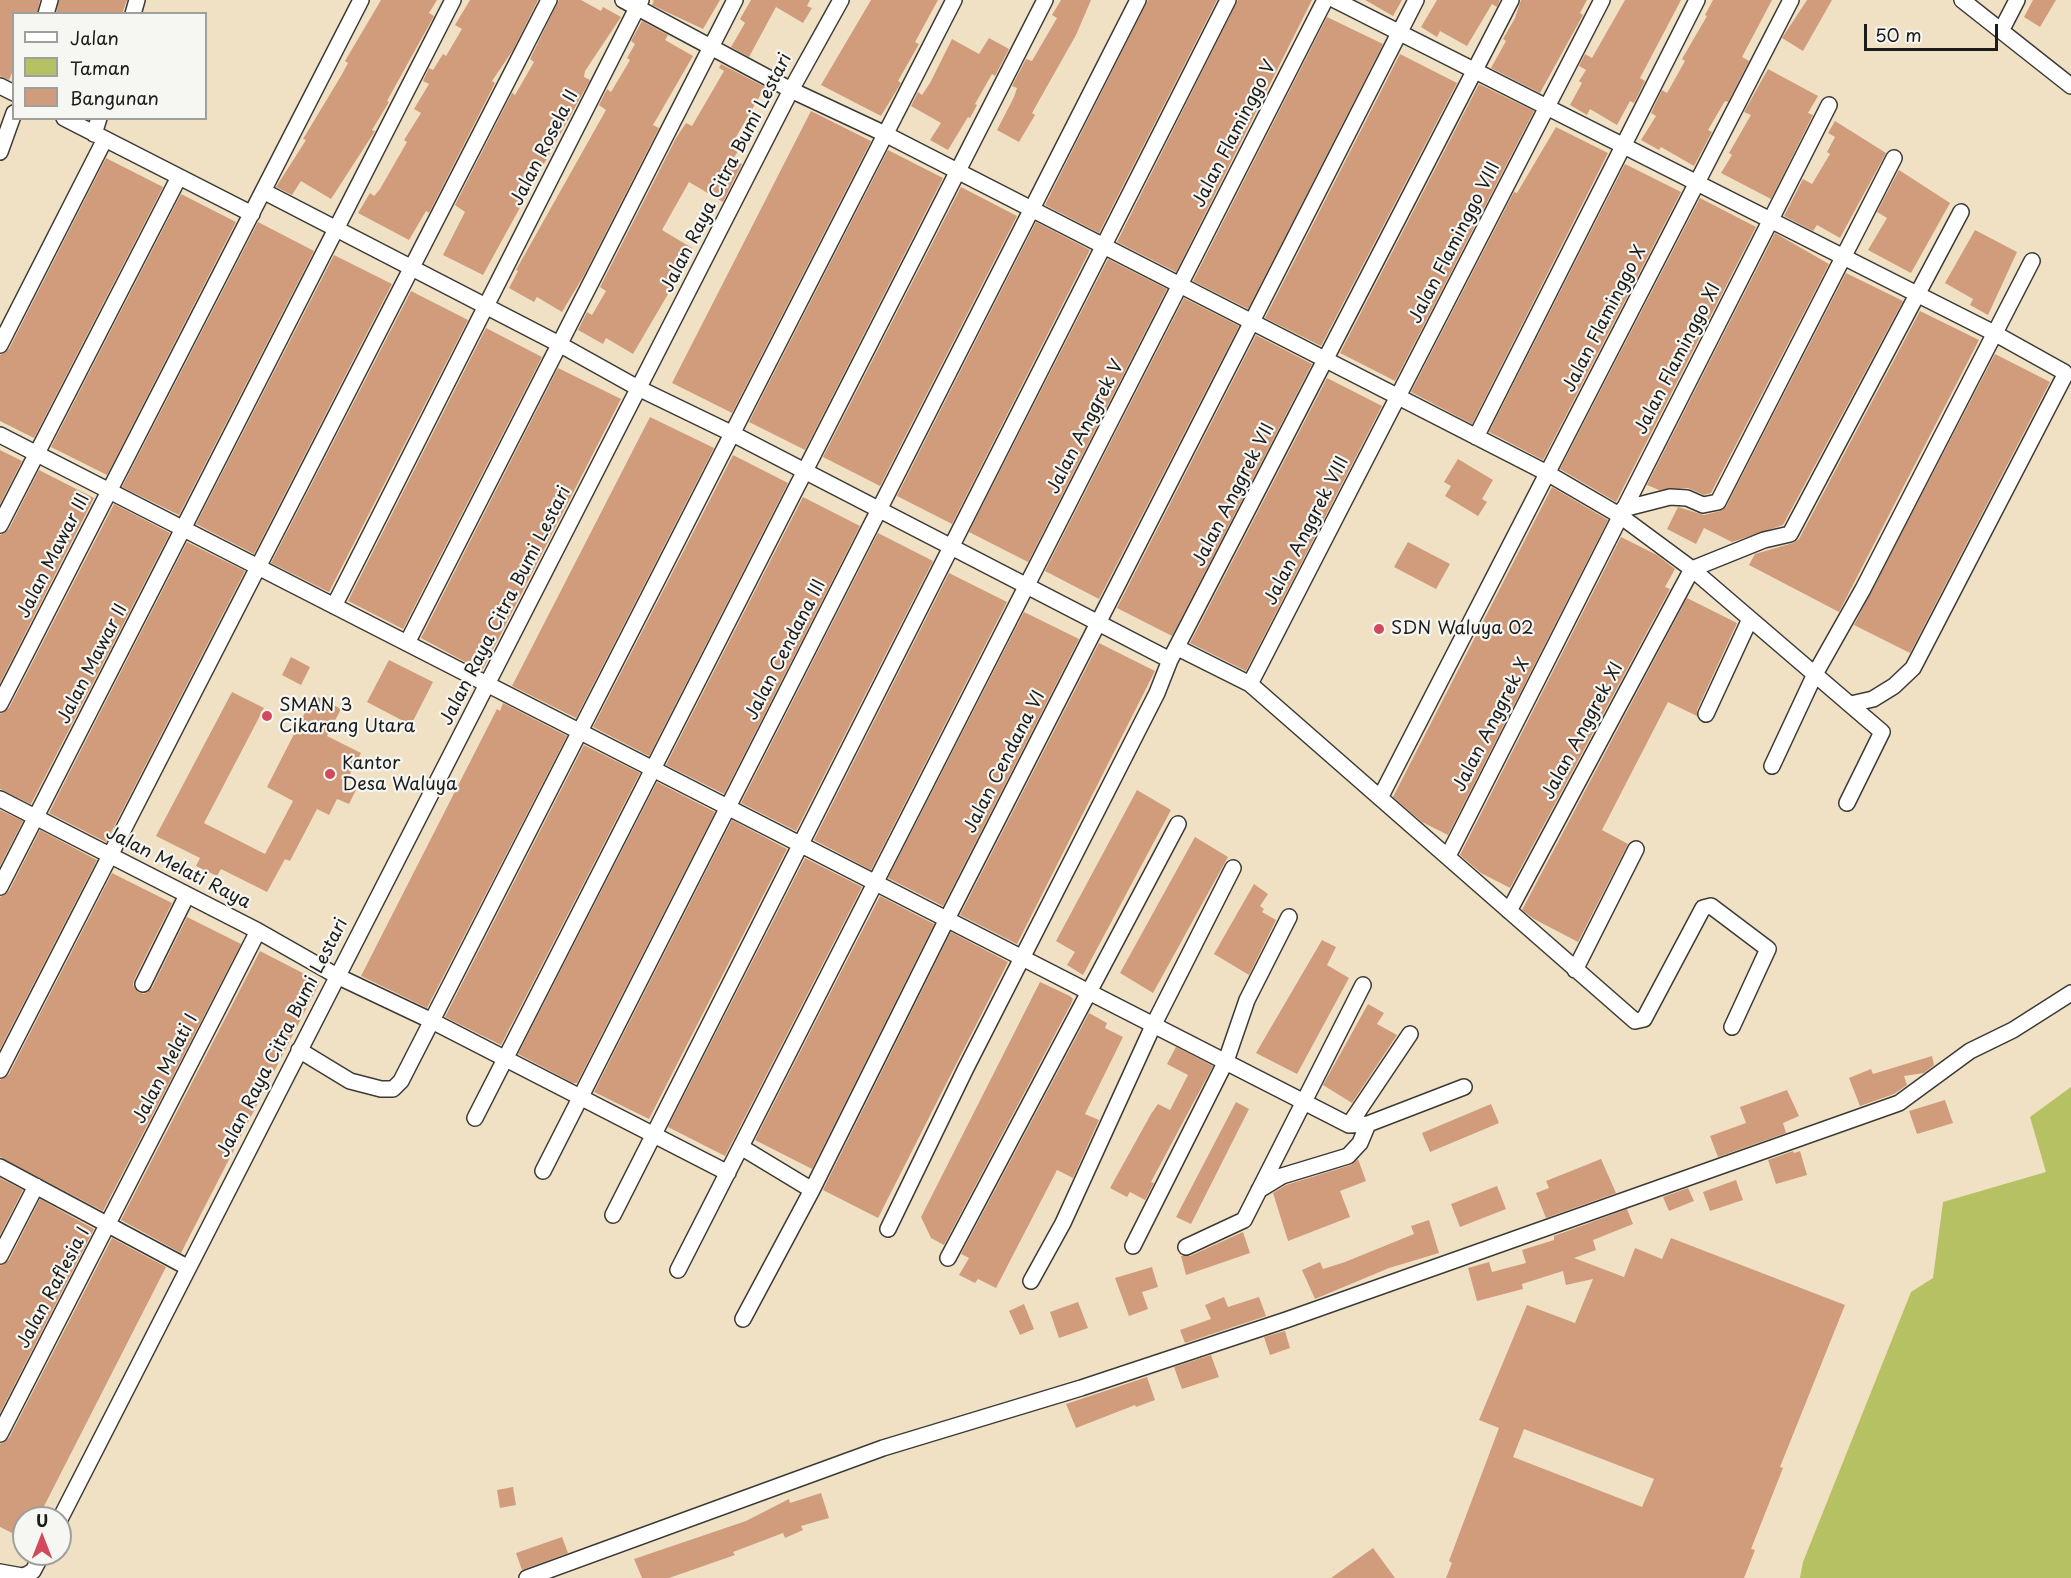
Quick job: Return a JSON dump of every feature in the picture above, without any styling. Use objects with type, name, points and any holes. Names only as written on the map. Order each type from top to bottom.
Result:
[{"type":"street","name":"Jalan Mawar III","points":[[0,704],[362,0]]},
{"type":"street","name":"Jalan Mawar II","points":[[0,887],[453,0]]},
{"type":"street","points":[[0,1070],[549,0]]},
{"type":"street","points":[[623,0],[639,4],[791,90],[958,171],[1621,512],[1692,569],[1879,729],[1882,737],[1847,803]]},
{"type":"street","points":[[407,643],[735,0]]},
{"type":"street","name":"Jalan Raya Citra Bumi Lestari","points":[[67,1506],[791,90],[841,0]]},
{"type":"street","points":[[299,1050],[350,1080],[381,1089],[393,1089],[401,1080],[954,0]]},
{"type":"street","points":[[475,1118],[1045,0]]},
{"type":"street","name":"Jalan Cendana III","points":[[543,1171],[1138,0]]},
{"type":"street","points":[[613,1215],[1228,0]]},
{"type":"street","name":"Jalan Flaminggo V","points":[[1179,285],[1324,0]]},
{"type":"street","points":[[1335,0],[2060,368],[2064,377],[1913,668],[1894,686],[1873,699],[1851,704]]},
{"type":"street","name":"Jalan Cendana VI","points":[[743,1319],[812,1190],[947,919],[1416,0]]},
{"type":"street","name":"Jalan Anggrek VII","points":[[888,1229],[945,1109],[1152,704],[1174,654],[1511,0]]},
{"type":"street","name":"Jalan Flaminggo VIII","points":[[1397,397],[1602,0]]},
{"type":"street","points":[[1476,437],[1697,0]]},
{"type":"street","name":"Jalan Flaminggo X","points":[[1380,798],[1791,0]]},
{"type":"street","points":[[1962,0],[2071,86]]},
{"type":"street","points":[[2001,31],[2017,0]]},
{"type":"street","name":"Jalan Rosela II","points":[[334,606],[639,4]]},
{"type":"street","name":"Jalan Flaminggo XI","points":[[1621,512],[1829,105]]},
{"type":"street","points":[[0,152],[12,119]]},
{"type":"street","points":[[70,120],[99,130],[179,177],[252,214]]},
{"type":"street","points":[[0,345],[99,130]]},
{"type":"street","points":[[1621,512],[1670,497],[1687,498],[1703,505],[1718,502],[1894,158]]},
{"type":"street","points":[[0,525],[179,177]]},
{"type":"street","points":[[263,191],[559,344],[638,388],[733,434],[1098,623],[1250,684],[1635,1021],[1640,1022],[1644,1019],[1703,908],[1712,906],[1768,949],[1732,1027]]},
{"type":"street","points":[[1692,569],[1764,540],[1790,534],[1961,212]]},
{"type":"street","points":[[1772,766],[1815,674],[1863,589],[2032,261]]},
{"type":"street","name":"Jalan Anggrek V","points":[[678,1270],[1179,285]]},
{"type":"street","name":"Jalan Anggrek VIII","points":[[1250,684],[1397,397]]},
{"type":"street","points":[[0,435],[1349,1125],[1368,1124],[1464,1087]]},
{"type":"street","name":"Jalan Anggrek X","points":[[1448,856],[1621,512]]},
{"type":"street","name":"Jalan Anggrek XI","points":[[1509,911],[1692,569]]},
{"type":"street","points":[[1706,714],[1750,619]]},
{"type":"street","name":"Jalan Melati Raya","points":[[0,799],[258,931],[337,976],[432,1021],[728,1173]]},
{"type":"street","points":[[948,1258],[1178,824]]},
{"type":"street","points":[[1575,970],[1636,849]]},
{"type":"street","points":[[1031,1281],[1063,1223],[1153,1026],[1233,868]]},
{"type":"street","points":[[143,984],[186,895]]},
{"type":"street","points":[[1133,1246],[1226,1061],[1247,1000],[1289,917]]},
{"type":"street","name":"Jalan Melati I","points":[[110,1224],[258,931]]},
{"type":"street","points":[[1186,1247],[1244,1220],[1363,985]]},
{"type":"street","points":[[527,1578],[883,1448],[1081,1388],[1286,1320],[1899,1103],[1970,1051],[2013,1030],[2071,993]]},
{"type":"street","points":[[1349,1125],[1410,1034]]},
{"type":"street","points":[[1259,1190],[1282,1176],[1348,1156],[1360,1143],[1368,1124]]},
{"type":"street","points":[[741,1147],[812,1190]]},
{"type":"street","points":[[0,1167],[187,1267]]},
{"type":"street","points":[[0,1256],[36,1186]]},
{"type":"street","name":"Jalan Raflesia I","points":[[0,1434],[110,1224]]},
{"type":"street","points":[[0,1572],[22,1576],[33,1571],[36,1566]]},
{"type":"green space","points":[[2071,1087],[2071,1578],[1800,1578],[1803,1562],[1911,1292],[1933,1278],[1943,1202],[2046,1172],[2030,1117]]},
{"type":"building","points":[[0,0],[40,0],[37,12],[12,12],[12,73],[9,80],[0,76]]},
{"type":"building","points":[[59,0],[127,0],[123,12],[56,12]]},
{"type":"building","points":[[381,0],[437,0],[429,13],[434,16],[372,130],[375,131],[331,199],[301,181],[292,195],[276,187],[306,140],[303,139],[341,76],[348,63],[345,61]]},
{"type":"building","points":[[470,0],[538,0],[513,50],[492,81],[495,83],[429,213],[426,211],[409,240],[358,213],[370,193],[374,196],[380,189],[407,142],[404,140],[421,113],[414,109],[429,84],[423,81],[429,68],[433,70],[443,54],[446,56],[462,29],[455,25]]},
{"type":"building","points":[[559,0],[581,0],[601,11],[603,7],[621,17],[585,71],[584,77],[590,80],[483,275],[443,255],[465,212],[455,205],[512,93],[515,95],[534,62],[530,59]]},
{"type":"building","points":[[652,0],[720,0],[703,29],[652,5],[654,1]]},
{"type":"building","points":[[751,0],[810,0],[807,6],[812,8],[803,23],[776,7],[749,57],[731,47],[745,23],[740,19]]},
{"type":"building","points":[[871,0],[938,0],[915,42],[919,44],[898,81],[901,83],[881,116],[821,85]]},
{"type":"building","points":[[1061,0],[1091,0],[1076,35],[1032,113],[1035,115],[1019,142],[997,130],[1014,97],[1017,88],[1012,86],[1026,59],[1032,61],[1057,18],[1052,15]]},
{"type":"building","points":[[1148,0],[1217,0],[1099,233],[1045,205]]},
{"type":"building","points":[[1238,0],[1312,0],[1176,272],[1117,242]]},
{"type":"building","points":[[1365,0],[1402,0],[1393,16]]},
{"type":"building","points":[[1437,0],[1500,0],[1497,7],[1492,4],[1467,46],[1440,31],[1437,37],[1421,27]]},
{"type":"building","points":[[1521,0],[1587,0],[1580,13],[1583,15],[1540,93],[1491,68],[1506,41],[1503,39],[1515,18]]},
{"type":"building","points":[[1625,0],[1681,0],[1640,78],[1645,81],[1634,103],[1630,101],[1617,125],[1590,109],[1587,115],[1570,105],[1586,70],[1579,66],[1585,54],[1592,58]]},
{"type":"building","points":[[1713,0],[1772,0],[1742,57],[1749,61],[1728,102],[1725,101],[1708,130],[1712,132],[1694,166],[1661,147],[1659,150],[1641,140],[1656,116],[1651,113],[1662,90],[1667,93],[1685,61],[1682,59],[1707,16],[1705,15]]},
{"type":"building","points":[[1807,0],[1832,0],[1803,51],[1782,38]]},
{"type":"building","points":[[2033,0],[2056,0],[2040,27],[2024,17]]},
{"type":"building","points":[[1327,17],[1383,44],[1248,309],[1193,281]]},
{"type":"building","points":[[642,21],[668,35],[665,40],[693,56],[653,125],[659,128],[583,277],[562,312],[537,297],[534,302],[509,288],[518,271],[516,270],[606,110],[599,105],[607,89],[611,92],[630,60],[627,58],[635,44],[631,41]]},
{"type":"building","points":[[989,38],[1009,49],[995,76],[992,74],[975,104],[977,105],[970,118],[968,117],[948,150],[930,140],[941,123],[911,106],[918,92],[922,95],[930,83],[952,39],[979,54]]},
{"type":"building","points":[[1400,54],[1457,83],[1321,346],[1265,318]]},
{"type":"building","points":[[721,64],[765,87],[732,144],[740,148],[733,159],[742,164],[723,202],[689,182],[662,230],[692,248],[685,265],[633,354],[606,338],[603,344],[578,330],[587,312],[592,315],[606,291],[600,287],[676,138],[686,123],[692,126],[724,71],[719,68]]},
{"type":"building","points":[[1768,69],[1818,96],[1808,113],[1813,115],[1771,199],[1721,173],[1732,155],[1729,153],[1751,115],[1744,112]]},
{"type":"building","points":[[1479,84],[1534,111],[1395,381],[1340,353]]},
{"type":"building","points":[[811,111],[871,141],[732,413],[672,383]]},
{"type":"building","points":[[1835,121],[1886,153],[1840,238],[1817,225],[1813,231],[1784,216],[1803,179],[1812,184],[1830,154],[1827,152],[1835,137],[1828,133]]},
{"type":"building","points":[[1556,127],[1608,153],[1472,424],[1411,392],[1514,192],[1517,193]]},
{"type":"building","points":[[888,150],[943,178],[805,450],[749,422]]},
{"type":"building","points":[[106,158],[163,187],[34,438],[0,421],[0,355],[9,349]]},
{"type":"building","points":[[1625,164],[1681,192],[1543,460],[1489,432]]},
{"type":"building","points":[[1899,170],[1950,203],[1911,273],[1868,250],[1887,218],[1877,212]]},
{"type":"building","points":[[961,187],[1017,216],[880,486],[823,457]]},
{"type":"building","points":[[181,194],[236,222],[107,475],[51,447]]},
{"type":"building","points":[[1700,198],[1756,227],[1616,502],[1560,469]]},
{"type":"building","points":[[258,222],[314,251],[179,515],[122,487]]},
{"type":"building","points":[[1036,222],[1090,250],[952,524],[897,496]]},
{"type":"building","points":[[1975,230],[2017,252],[1988,315],[1970,305],[1973,299],[1945,283]]},
{"type":"building","points":[[1775,233],[1829,264],[1711,493],[1704,495],[1688,488],[1659,490],[1647,485]]},
{"type":"building","points":[[334,255],[392,284],[254,554],[196,524]]},
{"type":"building","points":[[1108,259],[1167,289],[1028,562],[969,532]]},
{"type":"building","points":[[1846,273],[1903,301],[1783,525],[1732,542],[1704,528],[1696,544],[1667,529],[1678,507],[1704,515],[1726,507]]},
{"type":"building","points":[[411,291],[468,320],[329,592],[271,563]]},
{"type":"building","points":[[1184,298],[1239,326],[1099,599],[1045,571]]},
{"type":"building","points":[[1920,311],[1979,340],[1839,612],[1749,565],[1755,554],[1793,543],[1799,539]]},
{"type":"building","points":[[486,328],[542,357],[403,629],[348,601]]},
{"type":"building","points":[[1256,335],[1312,364],[1172,636],[1117,608]]},
{"type":"building","points":[[1995,354],[2050,382],[1910,653],[1854,625]]},
{"type":"building","points":[[558,368],[621,399],[482,671],[421,638]]},
{"type":"building","points":[[1327,378],[1382,406],[1246,671],[1190,643]]},
{"type":"building","points":[[650,417],[714,448],[576,718],[512,686]]},
{"type":"building","points":[[0,450],[22,461],[0,504]]},
{"type":"building","points":[[733,455],[788,483],[649,756],[593,727]]},
{"type":"building","points":[[1458,459],[1493,480],[1482,499],[1487,502],[1478,516],[1445,496],[1451,486],[1444,482]]},
{"type":"building","points":[[39,470],[94,498],[0,683],[0,535],[9,529]]},
{"type":"building","points":[[1552,487],[1608,520],[1448,835],[1422,822],[1393,797]]},
{"type":"building","points":[[803,497],[860,526],[724,794],[666,765]]},
{"type":"building","points":[[114,504],[170,533],[31,804],[0,789],[0,714],[9,708]]},
{"type":"building","points":[[878,533],[933,561],[796,831],[741,803]]},
{"type":"building","points":[[1621,537],[1657,555],[1675,569],[1665,587],[1670,589],[1510,888],[1481,873],[1460,855]]},
{"type":"building","points":[[187,542],[245,571],[106,842],[49,813]]},
{"type":"building","points":[[1408,542],[1450,564],[1436,589],[1394,567]]},
{"type":"building","points":[[949,573],[1007,602],[871,870],[814,840]]},
{"type":"building","points":[[1687,598],[1737,623],[1697,710],[1697,716],[1668,702],[1602,830],[1628,844],[1578,942],[1534,919],[1522,910]]},
{"type":"building","points":[[1024,612],[1079,639],[943,906],[888,878]]},
{"type":"building","points":[[1099,643],[1155,671],[1017,944],[960,915]]},
{"type":"building","points":[[291,657],[310,667],[301,685],[282,675]]},
{"type":"building","points":[[389,660],[433,682],[411,725],[367,702]]},
{"type":"building","points":[[232,692],[264,708],[204,823],[265,854],[293,801],[267,787],[314,695],[341,709],[327,736],[361,753],[345,784],[356,790],[349,804],[337,799],[329,815],[317,809],[290,861],[285,859],[267,892],[221,869],[217,876],[196,866],[200,858],[156,836]]},
{"type":"building","points":[[503,703],[567,736],[427,1008],[361,976],[497,709],[500,711]]},
{"type":"building","points":[[584,745],[640,773],[501,1045],[445,1017]]},
{"type":"building","points":[[657,782],[715,812],[577,1083],[573,1083],[518,1054]]},
{"type":"building","points":[[1137,790],[1171,810],[1083,975],[1067,965],[1075,952],[1056,941]]},
{"type":"building","points":[[0,810],[23,821],[0,866]]},
{"type":"building","points":[[732,820],[787,849],[649,1119],[594,1092]]},
{"type":"building","points":[[40,830],[97,860],[0,1049],[0,897],[9,891]]},
{"type":"building","points":[[1195,837],[1228,857],[1153,993],[1120,973]]},
{"type":"building","points":[[805,858],[862,887],[725,1156],[668,1127]]},
{"type":"building","points":[[112,873],[172,903],[134,980],[133,985],[138,992],[144,994],[152,988],[187,917],[241,944],[103,1211],[0,1157],[0,1080],[9,1074]]},
{"type":"building","points":[[1254,884],[1268,894],[1260,906],[1264,909],[1262,912],[1276,920],[1249,975],[1214,954]]},
{"type":"building","points":[[880,896],[934,924],[812,1169],[755,1140]]},
{"type":"building","points":[[951,932],[1008,962],[878,1218],[823,1190]]},
{"type":"building","points":[[1322,940],[1336,947],[1327,965],[1349,978],[1297,1074],[1256,1053]]},
{"type":"building","points":[[260,951],[320,982],[181,1253],[121,1220]]},
{"type":"building","points":[[1040,982],[1073,999],[944,1245],[931,1238],[921,1217]]},
{"type":"building","points":[[1368,1004],[1384,1013],[1377,1024],[1397,1035],[1352,1103],[1323,1085]]},
{"type":"building","points":[[1089,1013],[1107,1023],[1105,1028],[1123,1037],[1085,1114],[1099,1120],[1073,1178],[1057,1170],[996,1288],[978,1279],[975,1283],[959,1275],[969,1258],[961,1254]]},
{"type":"building","points":[[1176,1047],[1213,1066],[1151,1182],[1154,1183],[1145,1200],[1130,1192],[1127,1197],[1110,1188],[1151,1114],[1158,1104],[1170,1110],[1188,1075],[1167,1064]]},
{"type":"building","points":[[1932,1056],[1934,1065],[1924,1073],[1904,1076],[1907,1085],[1894,1094],[1860,1106],[1849,1078],[1871,1069],[1873,1074]]},
{"type":"building","points":[[1787,1090],[1799,1116],[1783,1123],[1786,1133],[1718,1157],[1710,1136],[1746,1123],[1740,1107]]},
{"type":"building","points":[[1945,1100],[1953,1123],[1917,1134],[1909,1111]]},
{"type":"building","points":[[1236,1102],[1249,1109],[1191,1224],[1176,1217]]},
{"type":"building","points":[[1491,1104],[1499,1123],[1430,1152],[1422,1133]]},
{"type":"building","points":[[1793,1151],[1794,1153],[1800,1151],[1807,1175],[1776,1184],[1768,1160]]},
{"type":"building","points":[[1358,1159],[1366,1181],[1340,1191],[1350,1217],[1288,1241],[1273,1193],[1286,1185],[1351,1165]]},
{"type":"building","points":[[1601,1159],[1616,1193],[1546,1218],[1536,1193],[1549,1188],[1546,1181]]},
{"type":"building","points":[[0,1178],[23,1190],[0,1235]]},
{"type":"building","points":[[1736,1180],[1743,1200],[1710,1211],[1703,1192]]},
{"type":"building","points":[[1497,1186],[1506,1209],[1460,1227],[1451,1204]]},
{"type":"building","points":[[1688,1188],[1694,1201],[1669,1211],[1663,1197]]},
{"type":"building","points":[[40,1199],[94,1229],[0,1413],[0,1266],[9,1260]]},
{"type":"building","points":[[1627,1209],[1633,1224],[1593,1240],[1596,1250],[1574,1258],[1624,1277],[1635,1248],[1662,1259],[1671,1238],[1845,1305],[1780,1467],[1783,1468],[1751,1549],[1755,1550],[1744,1578],[1446,1578],[1452,1563],[1449,1561],[1499,1428],[1479,1420],[1527,1305],[1575,1323],[1593,1279],[1566,1285],[1563,1271],[1522,1284],[1523,1289],[1477,1301],[1468,1268],[1489,1262],[1492,1272],[1526,1263],[1522,1250],[1554,1240],[1554,1236]],"holes":[[[1524,1429],[1654,1479],[1642,1507],[1513,1457]]]},
{"type":"building","points":[[1429,1220],[1439,1253],[1389,1268],[1315,1299],[1302,1270],[1320,1262],[1323,1269],[1345,1262],[1414,1234],[1411,1226]]},
{"type":"building","points":[[1243,1232],[1250,1253],[1186,1275],[1181,1256],[1190,1256]]},
{"type":"building","points":[[112,1238],[166,1267],[44,1506],[12,1506],[12,1533],[0,1527],[0,1444],[9,1438]]},
{"type":"building","points":[[1152,1267],[1158,1287],[1142,1292],[1148,1309],[1129,1316],[1115,1278]]},
{"type":"building","points":[[1224,1297],[1228,1307],[1259,1297],[1266,1316],[1185,1343],[1180,1330],[1211,1319],[1205,1305]]},
{"type":"building","points":[[1078,1302],[1088,1328],[1059,1338],[1050,1312]]},
{"type":"building","points":[[1024,1304],[1034,1329],[1020,1335],[1009,1311]]},
{"type":"building","points":[[1285,1331],[1290,1348],[1270,1355],[1264,1337]]},
{"type":"building","points":[[1211,1355],[1219,1377],[1182,1389],[1174,1367]]},
{"type":"building","points":[[1147,1377],[1155,1400],[1136,1407],[1135,1405],[1076,1428],[1066,1404]]},
{"type":"building","points":[[513,1487],[516,1505],[500,1508],[497,1490]]},
{"type":"building","points":[[821,1493],[829,1518],[801,1526],[803,1530],[785,1538],[783,1533],[733,1552],[735,1555],[669,1578],[642,1578],[634,1559],[746,1521],[789,1499],[790,1503]]},
{"type":"building","points":[[562,1537],[568,1553],[522,1570],[516,1553]]},
{"type":"building","points":[[1373,1548],[1395,1578],[1331,1578]]},
{"type":"place","name":"SDN Waluya 02","points":[[1379,629]]},
{"type":"place","name":"SMAN 3 Cikarang Utara","points":[[267,716]]},
{"type":"place","name":"Kantor Desa Waluya","points":[[330,774]]}]
